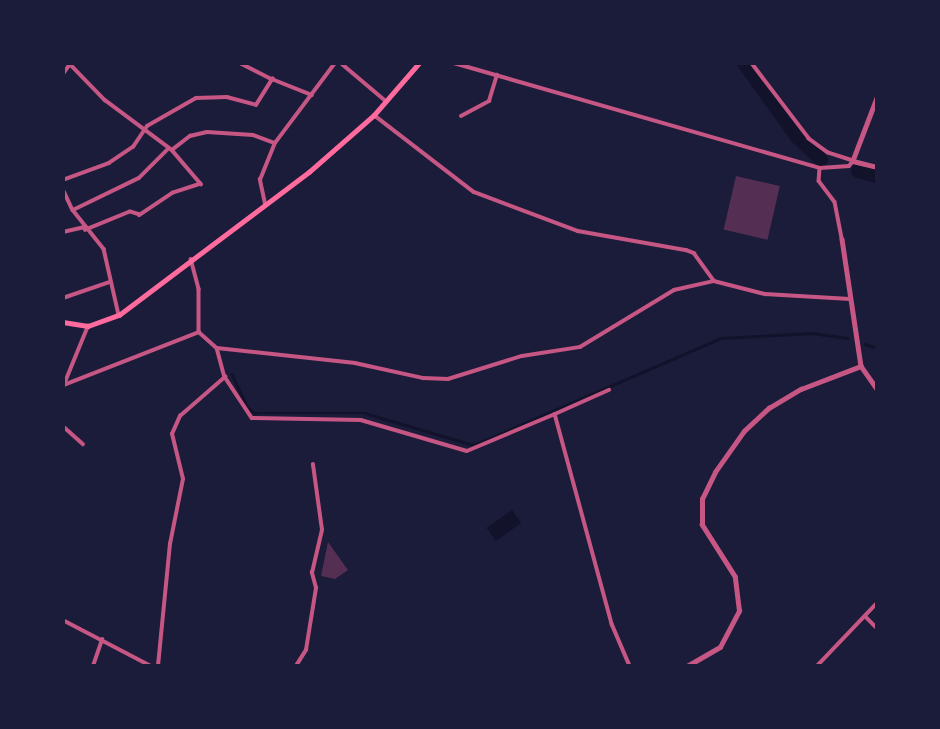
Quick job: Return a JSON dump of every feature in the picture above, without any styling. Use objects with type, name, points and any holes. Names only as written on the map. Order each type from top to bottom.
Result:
[{"type":"main road","points":[[63,322],[88,326],[120,315],[265,204],[374,115],[419,63]]},
{"type":"street","points":[[63,74],[70,63],[143,130],[171,149],[201,184],[173,193],[140,215],[130,212],[85,229],[63,232]]},
{"type":"street","points":[[240,63],[312,95]]},
{"type":"street","points":[[265,204],[261,180],[275,143],[335,63]]},
{"type":"street","points":[[341,63],[387,102]]},
{"type":"street","points":[[454,63],[820,168],[843,169],[853,161],[877,98]]},
{"type":"street","points":[[751,63],[809,139],[828,153],[877,167]]},
{"type":"street","points":[[461,116],[489,101],[497,75]]},
{"type":"street","points":[[63,180],[109,163],[133,147],[143,130],[196,98],[227,97],[256,105],[272,79]]},
{"type":"street","points":[[374,115],[474,192],[578,231],[686,250],[694,253],[714,281]]},
{"type":"street","points":[[63,207],[71,208],[139,178],[190,136],[207,132],[253,135],[275,143]]},
{"type":"street","points":[[804,155],[807,163]]},
{"type":"street","points":[[820,168],[819,181],[835,202],[861,366],[877,389]]},
{"type":"street","points":[[63,189],[71,208],[85,229],[104,249],[120,315]]},
{"type":"street","points":[[191,259],[199,289],[200,332],[217,348],[225,377],[251,418],[360,420],[467,452],[608,390]]},
{"type":"street","points":[[217,348],[355,363],[448,379],[522,356],[580,347],[674,290],[714,281],[765,294],[850,299]]},
{"type":"street","points":[[63,298],[110,282]]},
{"type":"street","points":[[64,386],[88,326]]},
{"type":"street","points":[[64,386],[200,332]]},
{"type":"street","points":[[687,666],[720,647],[739,611],[735,577],[702,525],[702,499],[715,472],[744,431],[769,408],[801,389],[861,366]]},
{"type":"street","points":[[158,666],[167,568],[183,479],[172,434],[180,415],[225,377]]},
{"type":"street","points":[[555,414],[612,624],[630,666]]},
{"type":"street","points":[[63,426],[83,444]]},
{"type":"street","points":[[296,666],[306,650],[316,588],[312,573],[322,530],[313,465]]},
{"type":"street","points":[[817,666],[877,603]]},
{"type":"street","points":[[866,617],[877,628]]},
{"type":"street","points":[[63,620],[151,666]]},
{"type":"street","points":[[93,666],[102,640]]},
{"type":"shaded area","points":[[512,510],[521,523],[496,541],[487,528]]},
{"type":"building","points":[[736,176],[780,186],[767,240],[724,230]]},
{"type":"building","points":[[328,542],[348,570],[335,579],[321,576]]},
{"type":"waterway","points":[[744,63],[797,137],[821,159]]},
{"type":"waterway","points":[[858,171],[877,176]]},
{"type":"waterway","points":[[232,374],[248,408],[255,413],[365,413],[474,445],[721,338],[812,333],[848,338]]},
{"type":"waterway","points":[[865,344],[877,348]]}]
